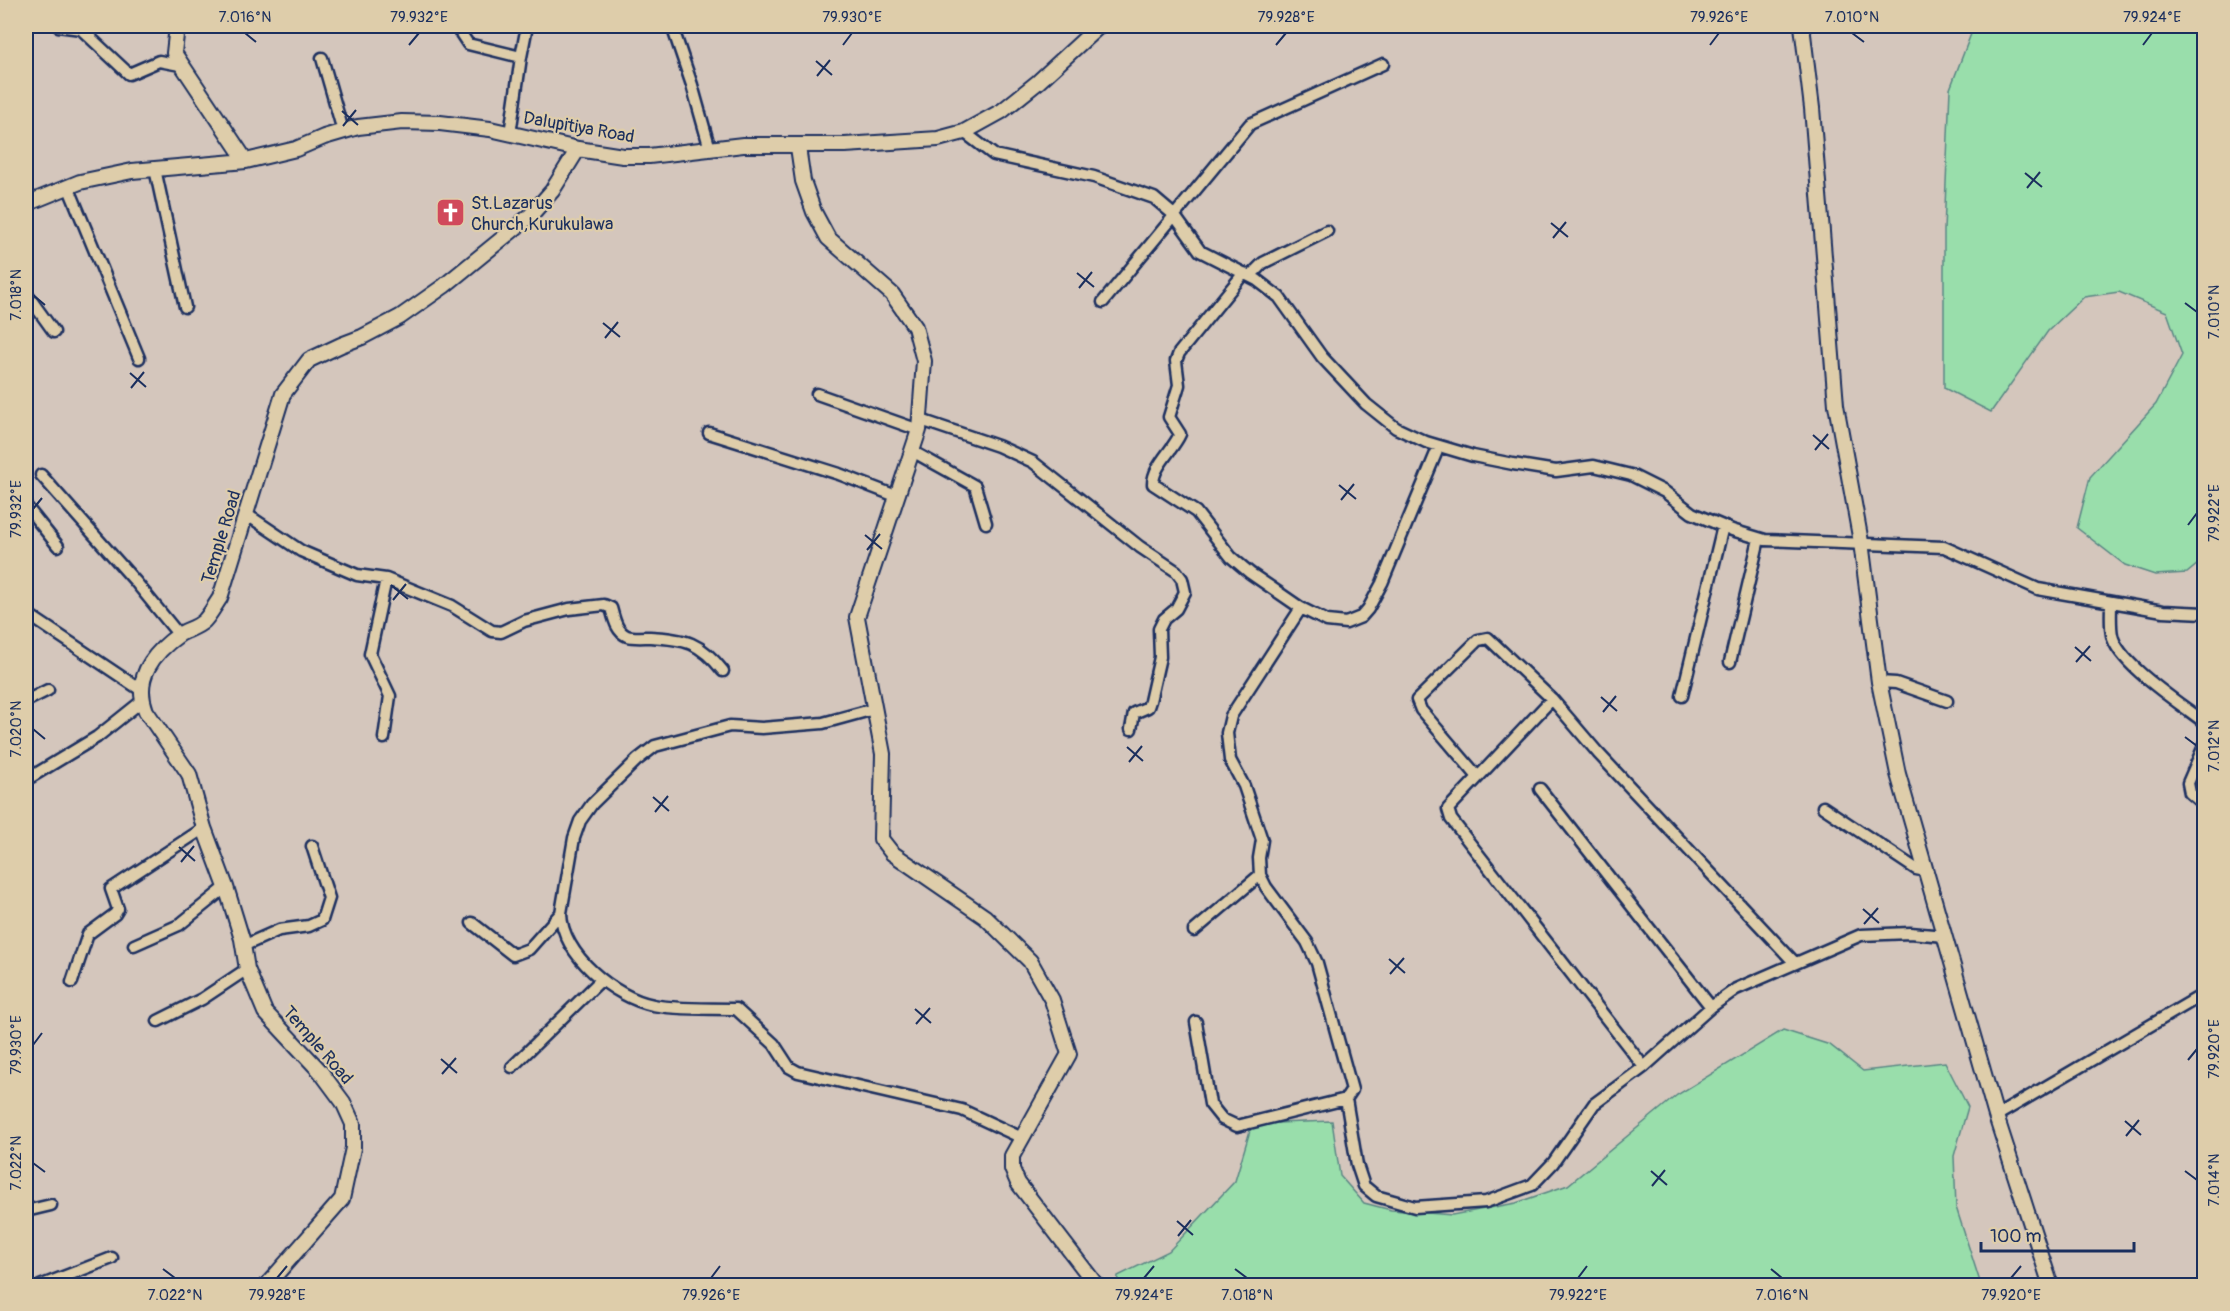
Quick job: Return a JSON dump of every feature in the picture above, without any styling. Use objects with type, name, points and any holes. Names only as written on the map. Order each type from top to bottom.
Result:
[{"type":"street","points":[[58,26],[81,29],[129,74],[159,61],[180,65]]},
{"type":"street","points":[[177,26],[174,53],[180,65],[246,161]]},
{"type":"street","points":[[456,26],[468,44],[521,57]]},
{"type":"street","points":[[510,134],[526,26]]},
{"type":"street","points":[[672,26],[693,85],[710,149]]},
{"type":"street","name":"Dalupitiya Road","points":[[26,204],[68,186],[122,173],[246,161],[296,149],[358,127],[402,122],[440,123],[623,156],[649,156],[743,145],[798,147],[889,144],[938,139],[964,132],[1002,111],[1019,99],[1099,26]]},
{"type":"street","points":[[1802,26],[1812,108],[1836,405],[1862,542],[1879,682],[1898,774],[1996,1116],[2051,1286]]},
{"type":"street","points":[[322,58],[343,131]]},
{"type":"street","points":[[1103,302],[1250,124],[1383,64]]},
{"type":"street","points":[[964,132],[994,155],[1094,177],[1154,198],[1174,214],[1200,251],[1247,274],[1279,297],[1322,357],[1366,404],[1396,428],[1439,446],[1473,456],[1556,471],[1594,466],[1631,474],[1665,492],[1692,513],[1759,539],[1944,546],[2038,589],[2163,611],[2205,613]]},
{"type":"street","points":[[798,147],[802,180],[813,212],[828,238],[892,294],[915,327],[924,361],[920,425],[857,617],[883,754],[881,839],[891,853],[985,917],[1030,961],[1052,1000],[1069,1054],[1012,1156],[1012,1169],[1018,1183],[1096,1286]]},
{"type":"street","name":"Temple Road","points":[[266,1286],[342,1199],[353,1148],[353,1124],[343,1102],[320,1071],[265,1012],[247,969],[243,946],[226,887],[204,828],[189,774],[146,711],[142,696],[145,669],[154,655],[179,635],[203,622],[220,598],[283,394],[309,360],[362,337],[400,317],[444,286],[530,216],[552,191],[578,149]]},
{"type":"street","points":[[155,169],[184,307]]},
{"type":"street","points":[[68,186],[139,358]]},
{"type":"street","points":[[1327,231],[1263,263],[1247,274],[1179,353],[1176,361],[1179,385],[1169,417],[1180,434],[1176,444],[1153,475],[1153,484],[1196,512],[1231,557],[1250,573],[1301,608],[1327,621],[1346,623],[1361,617],[1382,583],[1439,446]]},
{"type":"street","points":[[26,292],[54,332]]},
{"type":"street","points":[[817,394],[998,446],[1032,462],[1140,548],[1176,571],[1182,579],[1185,592],[1176,609],[1164,619],[1159,629],[1160,657],[1150,701],[1148,707],[1134,713],[1131,729]]},
{"type":"street","points":[[709,433],[839,474],[896,496]]},
{"type":"street","points":[[912,451],[975,486],[986,523]]},
{"type":"street","points":[[41,475],[135,581],[179,635]]},
{"type":"street","points":[[26,506],[58,546]]},
{"type":"street","points":[[246,514],[301,551],[357,575],[386,579],[452,606],[492,631],[501,632],[524,621],[569,609],[604,605],[611,608],[618,628],[627,636],[672,638],[694,645],[709,653],[723,671]]},
{"type":"street","points":[[1682,696],[1723,526]]},
{"type":"street","points":[[1730,662],[1759,539]]},
{"type":"street","points":[[384,738],[390,696],[370,654],[386,579]]},
{"type":"street","points":[[2111,602],[2112,635],[2116,647],[2137,670],[2205,722]]},
{"type":"street","points":[[1196,1022],[1210,1104],[1222,1119],[1237,1126],[1346,1099],[1352,1090],[1317,963],[1307,942],[1266,887],[1260,875],[1258,858],[1262,840],[1244,786],[1230,760],[1227,733],[1231,716],[1301,608]]},
{"type":"street","points":[[26,613],[142,696],[97,737],[26,780]]},
{"type":"street","points":[[1478,777],[1421,710],[1417,700],[1478,640],[1488,638],[1552,699],[1598,753],[1794,962]]},
{"type":"street","points":[[1879,682],[1896,683],[1947,701]]},
{"type":"street","points":[[26,701],[48,690]]},
{"type":"street","points":[[1552,699],[1448,809],[1450,819],[1644,1067]]},
{"type":"street","points":[[874,709],[823,723],[762,728],[730,726],[655,746],[637,760],[592,804],[580,821],[574,838],[561,925],[576,954],[601,980],[627,996],[653,1005],[736,1009],[774,1044],[789,1068],[962,1110],[1022,1138]]},
{"type":"street","points":[[2205,746],[2188,783],[2190,793],[2205,805]]},
{"type":"street","points":[[1540,789],[1711,1007]]},
{"type":"street","points":[[1823,807],[1916,869],[1926,871]]},
{"type":"street","points":[[72,982],[88,934],[115,914],[118,909],[111,889],[204,828]]},
{"type":"street","points":[[243,946],[279,930],[309,926],[322,920],[329,898],[312,846]]},
{"type":"street","points":[[1194,931],[1260,875]]},
{"type":"street","points":[[134,945],[179,925],[226,887]]},
{"type":"street","points":[[472,922],[513,956],[529,949],[561,914]]},
{"type":"street","points":[[1346,1099],[1357,1165],[1364,1186],[1376,1196],[1415,1207],[1486,1202],[1532,1185],[1553,1162],[1594,1104],[1644,1067],[1711,1007],[1736,989],[1861,934],[1910,933],[1945,936]]},
{"type":"street","points":[[158,1021],[202,999],[247,969]]},
{"type":"street","points":[[512,1067],[601,980]]},
{"type":"street","points":[[1996,1116],[2205,994]]},
{"type":"street","points":[[26,1211],[51,1205]]},
{"type":"street","points":[[40,1286],[112,1258]]},
{"type":"green space","points":[[1974,26],[2204,26],[2204,559],[2187,573],[2155,575],[2125,565],[2077,528],[2090,477],[2156,404],[2182,355],[2167,312],[2119,292],[2084,297],[2048,331],[1991,412],[1944,388],[1944,230],[1950,89]]},
{"type":"green space","points":[[1783,1030],[1830,1045],[1863,1071],[1945,1062],[1968,1107],[1954,1156],[1956,1207],[1981,1285],[1117,1286],[1118,1276],[1169,1251],[1235,1181],[1252,1124],[1332,1121],[1340,1176],[1364,1203],[1391,1210],[1452,1215],[1516,1203],[1568,1185],[1677,1095]]},
{"type":"place","name":"St.Lazarus Church,Kurukulawa","points":[[450,213]]}]
